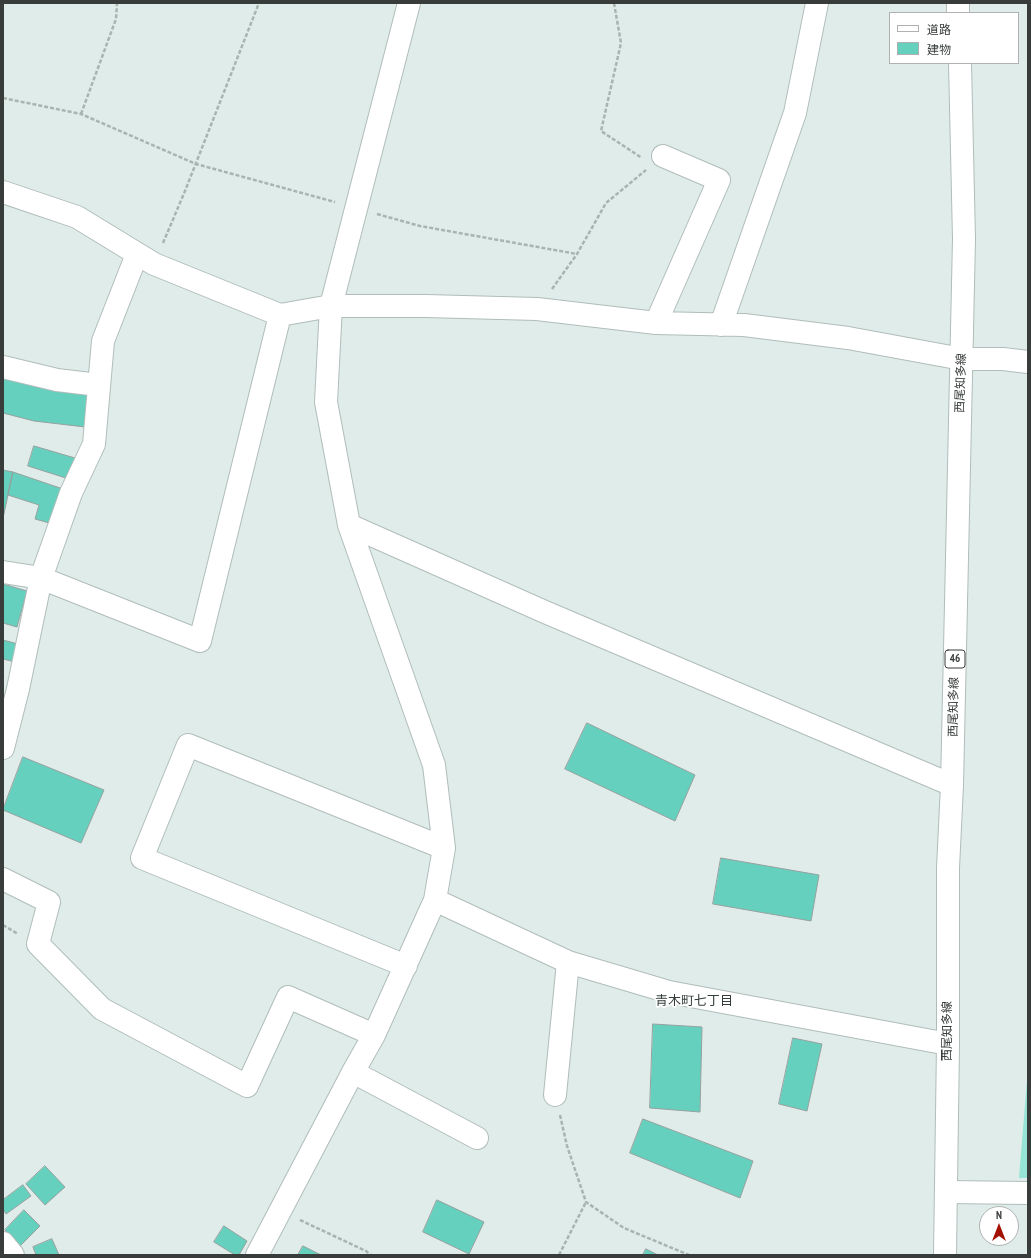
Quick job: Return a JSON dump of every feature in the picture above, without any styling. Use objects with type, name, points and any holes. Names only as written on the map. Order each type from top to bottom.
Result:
[{"type":"street","points":[[257,1255],[374,1035],[406,966],[435,900],[444,848],[434,765],[349,525],[326,402],[331,306],[409,3]]},
{"type":"street","points":[[721,325],[795,113],[817,3]]},
{"type":"street","name":"西尾知多線","points":[[945,1255],[948,1044],[948,868],[952,785],[964,239],[960,64]]},
{"type":"street","points":[[656,322],[719,180],[658,160]]},
{"type":"street","points":[[3,192],[77,217],[146,259],[280,315],[331,306],[426,306],[537,309],[656,322],[744,325],[848,338],[962,359],[1003,359],[1028,362]]},
{"type":"street","points":[[3,748],[18,690],[42,578],[71,493],[94,444],[103,341],[146,259]]},
{"type":"street","points":[[3,572],[42,578],[200,641],[280,315]]},
{"type":"street","points":[[3,366],[57,380],[99,385]]},
{"type":"street","points":[[349,525],[545,612],[952,785]]},
{"type":"street","points":[[406,966],[142,858],[188,745],[444,848]]},
{"type":"street","points":[[3,879],[49,902],[38,944],[102,1009],[247,1086],[288,997],[374,1035]]},
{"type":"street","points":[[435,900],[568,962],[670,992],[948,1044]]},
{"type":"street","points":[[555,1095],[568,962]]},
{"type":"street","points":[[353,1072],[477,1138]]},
{"type":"street","points":[[946,1192],[1028,1193]]},
{"type":"street","points":[[3,1243],[13,1255]]},
{"type":"path","points":[[80,114],[116,19],[117,3]]},
{"type":"path","points":[[146,259],[196,164],[259,3]]},
{"type":"path","points":[[537,309],[577,254],[606,203],[658,160],[601,131],[621,42],[614,3]]},
{"type":"path","points":[[3,98],[80,114],[196,164],[420,226],[577,254]]},
{"type":"path","points":[[555,1095],[567,1146],[586,1202],[624,1228],[689,1255]]},
{"type":"path","points":[[559,1255],[586,1202]]},
{"type":"path","points":[[281,1211],[366,1251],[371,1255]]},
{"type":"green space","points":[[1028,1068],[1028,1178],[1019,1178]]},
{"type":"building","points":[[3,375],[88,391],[85,427],[34,421],[3,413]]},
{"type":"building","points":[[34,446],[75,458],[69,479],[28,466]]},
{"type":"building","points":[[3,470],[13,472],[3,518]]},
{"type":"building","points":[[13,472],[63,489],[53,524],[35,519],[39,505],[8,495]]},
{"type":"building","points":[[3,584],[27,591],[17,627],[3,623]]},
{"type":"building","points":[[3,640],[18,644],[15,662],[3,659]]},
{"type":"building","points":[[587,723],[695,775],[675,821],[565,769]]},
{"type":"building","points":[[23,757],[104,790],[81,843],[3,810]]},
{"type":"building","points":[[721,858],[819,875],[811,921],[713,904]]},
{"type":"building","points":[[653,1024],[702,1027],[700,1112],[650,1108]]},
{"type":"building","points":[[793,1038],[822,1044],[807,1111],[779,1104]]},
{"type":"building","points":[[643,1119],[753,1161],[740,1198],[630,1153]]},
{"type":"building","points":[[45,1166],[65,1187],[45,1205],[26,1184]]},
{"type":"building","points":[[23,1185],[31,1196],[6,1214],[3,1209],[3,1200]]},
{"type":"building","points":[[437,1200],[484,1222],[469,1254],[423,1232]]},
{"type":"building","points":[[24,1210],[40,1226],[20,1246],[5,1230]]},
{"type":"building","points":[[224,1226],[247,1241],[239,1255],[235,1255],[214,1242]]},
{"type":"building","points":[[52,1239],[59,1255],[36,1255],[33,1247]]},
{"type":"building","points":[[303,1246],[321,1255],[298,1255]]},
{"type":"building","points":[[646,1249],[658,1255],[643,1255]]},
{"type":"district","name":"青木町七丁目","points":[[694,1001]]}]
